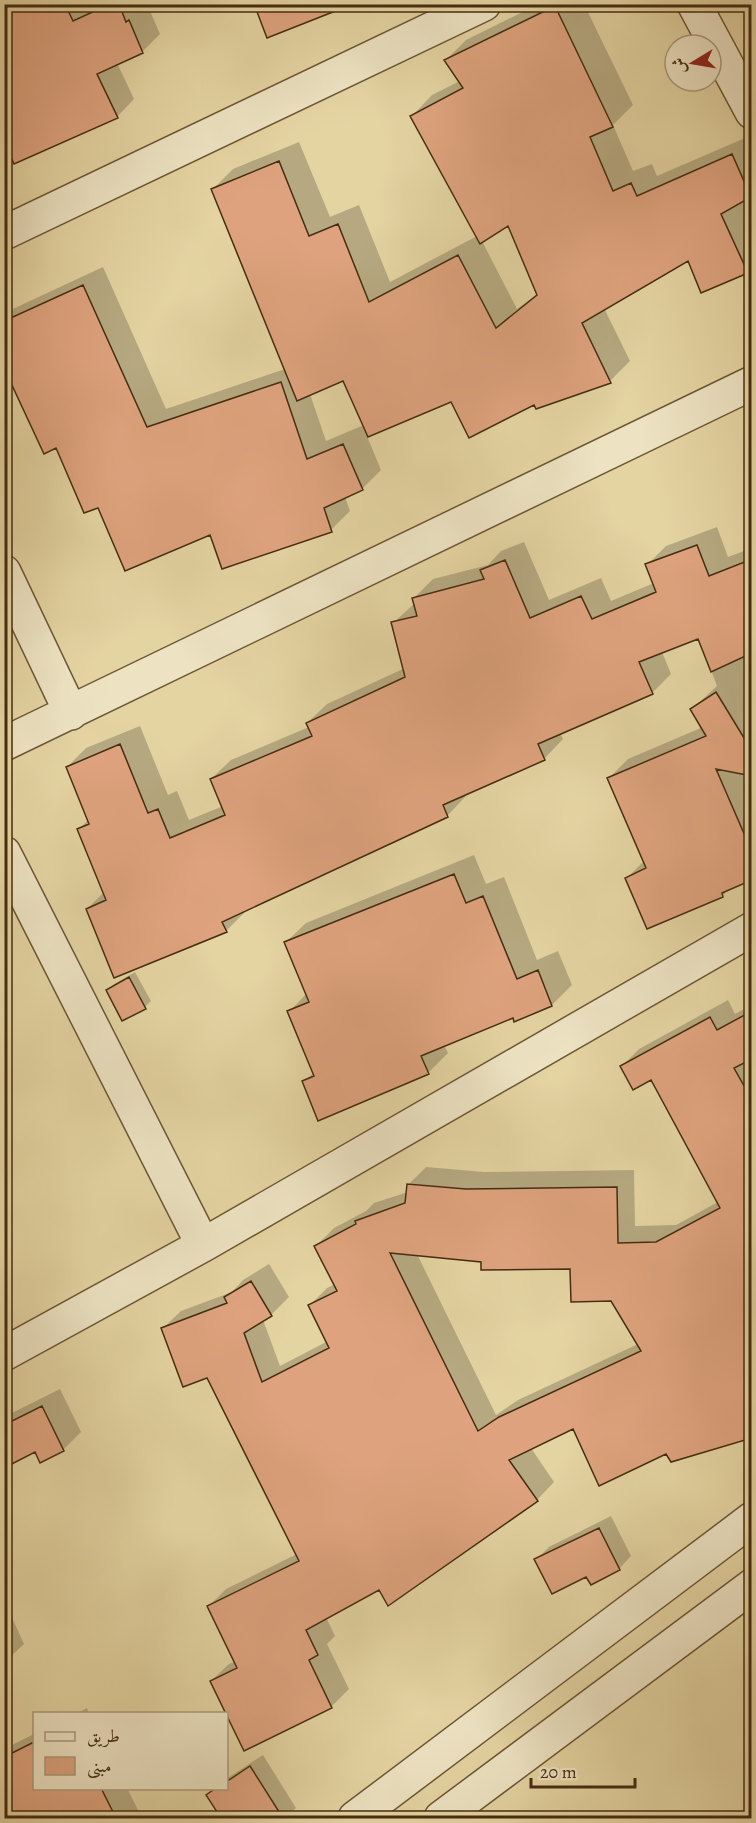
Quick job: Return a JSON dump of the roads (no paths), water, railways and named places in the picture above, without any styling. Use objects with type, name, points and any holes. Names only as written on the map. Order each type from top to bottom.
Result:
[{"type":"street","points":[[4,234],[484,4]]},
{"type":"street","points":[[694,4],[752,112]]},
{"type":"street","points":[[4,744],[752,383]]},
{"type":"street","points":[[4,572],[71,713]]},
{"type":"street","points":[[4,853],[203,1245]]},
{"type":"street","points":[[4,1354],[203,1245],[752,929]]},
{"type":"street","points":[[356,1818],[752,1519]]},
{"type":"street","points":[[441,1818],[752,1586]]}]
